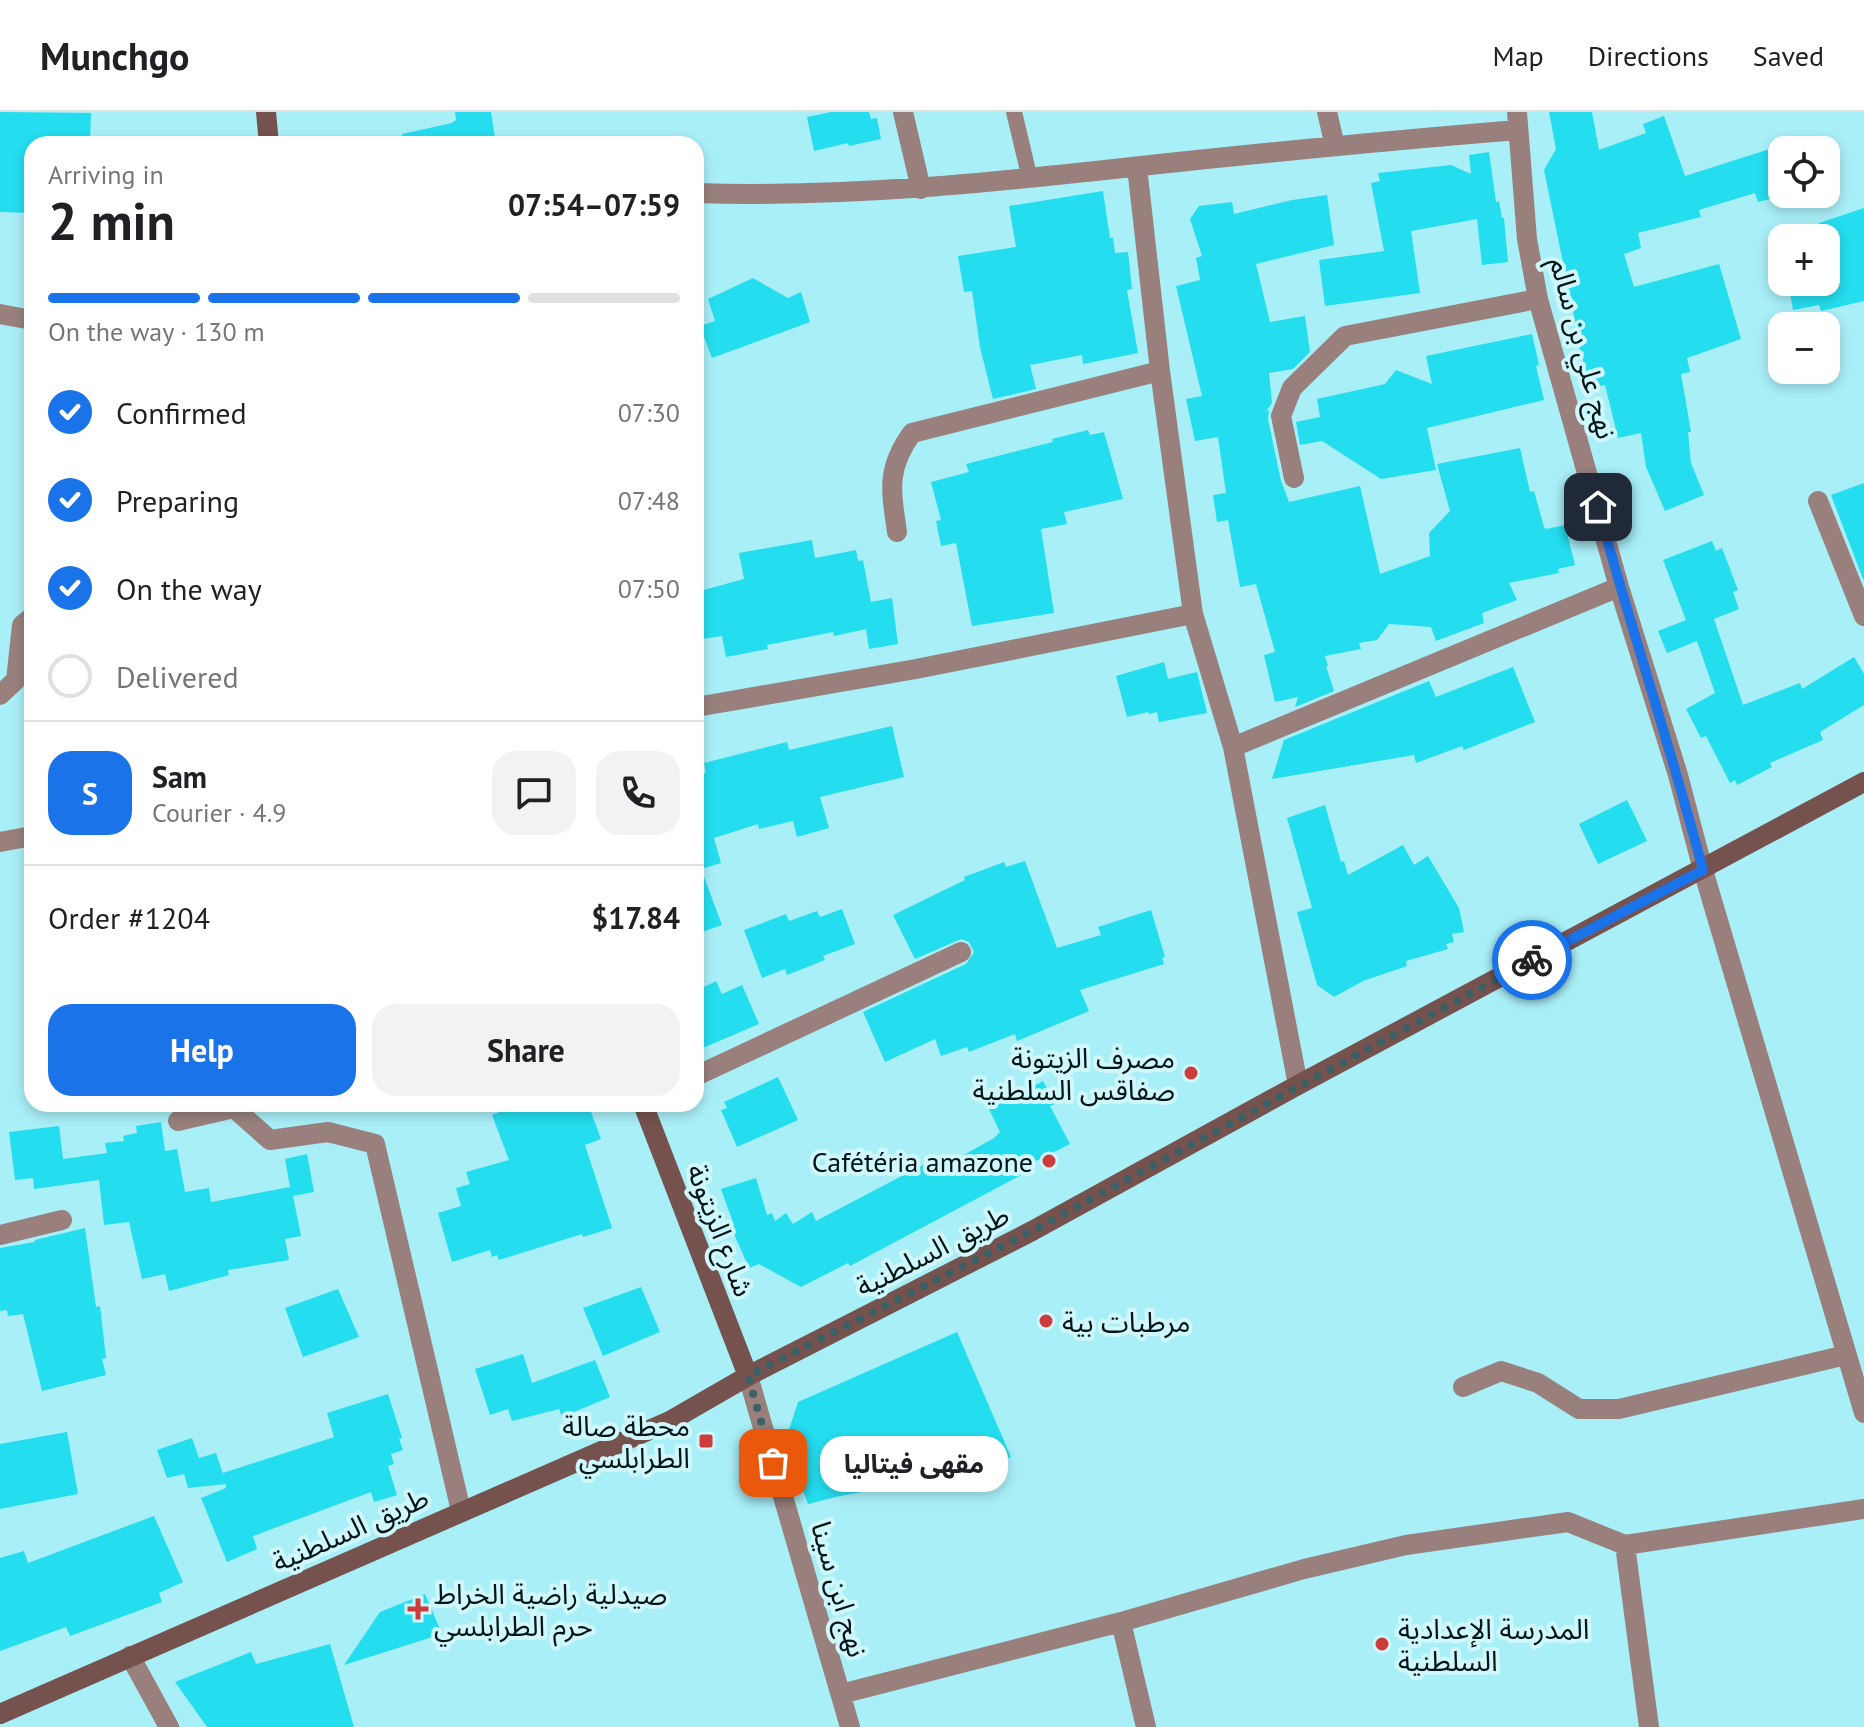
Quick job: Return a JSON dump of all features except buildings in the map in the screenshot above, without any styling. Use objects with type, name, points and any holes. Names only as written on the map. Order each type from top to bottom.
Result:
[{"type":"main road","points":[[266,112],[268,136]]},
{"type":"main road","name":"طريق السلطنية","points":[[0,1714],[670,1421],[748,1376],[1032,1231],[1864,782]]},
{"type":"main road","name":"شارع الزيتونة","points":[[646,1112],[748,1376]]},
{"type":"street","points":[[903,112],[921,189]]},
{"type":"street","points":[[1327,112],[1335,146]]},
{"type":"street","points":[[704,193],[755,195],[921,189],[1335,146],[1518,121]]},
{"type":"street","name":"نهج علي بن سالم","points":[[1518,121],[1527,239],[1538,299],[1619,587],[1678,775],[1703,870],[1863,1410]]},
{"type":"street","points":[[1137,167],[1160,371],[1193,614],[1233,747],[1298,1085]]},
{"type":"street","points":[[1294,478],[1281,416],[1292,388],[1345,336],[1538,299]]},
{"type":"street","points":[[0,314],[24,318]]},
{"type":"street","points":[[897,532],[890,488],[899,451],[912,433],[1160,371]]},
{"type":"street","points":[[1818,501],[1864,616]]},
{"type":"street","points":[[1233,747],[1619,587]]},
{"type":"street","points":[[704,706],[916,669],[1193,614]]},
{"type":"street","points":[[0,695],[16,680],[24,623]]},
{"type":"street","points":[[0,842],[24,838]]},
{"type":"street","points":[[704,1072],[961,952]]},
{"type":"street","points":[[178,1121],[217,1112]]},
{"type":"street","points":[[238,1112],[270,1140],[328,1132],[375,1144],[461,1511]]},
{"type":"street","points":[[0,1235],[62,1220]]},
{"type":"street","points":[[1463,1387],[1501,1371],[1538,1383],[1579,1409],[1619,1409],[1846,1355]]},
{"type":"street","name":"نهج ابن سينا","points":[[748,1376],[850,1727]]},
{"type":"street","points":[[841,1694],[1121,1622],[1304,1569],[1406,1545],[1568,1522],[1625,1545],[1864,1509]]},
{"type":"street","points":[[1625,1545],[1649,1727]]},
{"type":"street","points":[[1121,1622],[1146,1727]]},
{"type":"street","points":[[130,1656],[169,1727]]},
{"type":"lane","points":[[1014,112],[1030,179]]},
{"type":"way so far","points":[[773,1463],[748,1376],[1032,1231],[1532,960]]},
{"type":"place","name":"مصرف الزيتونة صفاقس السلطنية","points":[[1191,1073]]},
{"type":"place","name":"Cafétéria amazone","points":[[1049,1161]]},
{"type":"place","name":"مرطبات بية","points":[[1046,1321]]},
{"type":"place","name":"محطة صالة الطرابلسي","points":[[706,1441]]},
{"type":"place","name":"مقهى فيتاليا","points":[[773,1463]]},
{"type":"place","name":"صيدلية راضية الخراط حرم الطرابلسي","points":[[418,1609]]},
{"type":"place","name":"المدرسة الإعدادية السلطنية","points":[[1382,1644]]},
{"type":"route","points":[[1532,960],[1703,870],[1598,507]]}]
